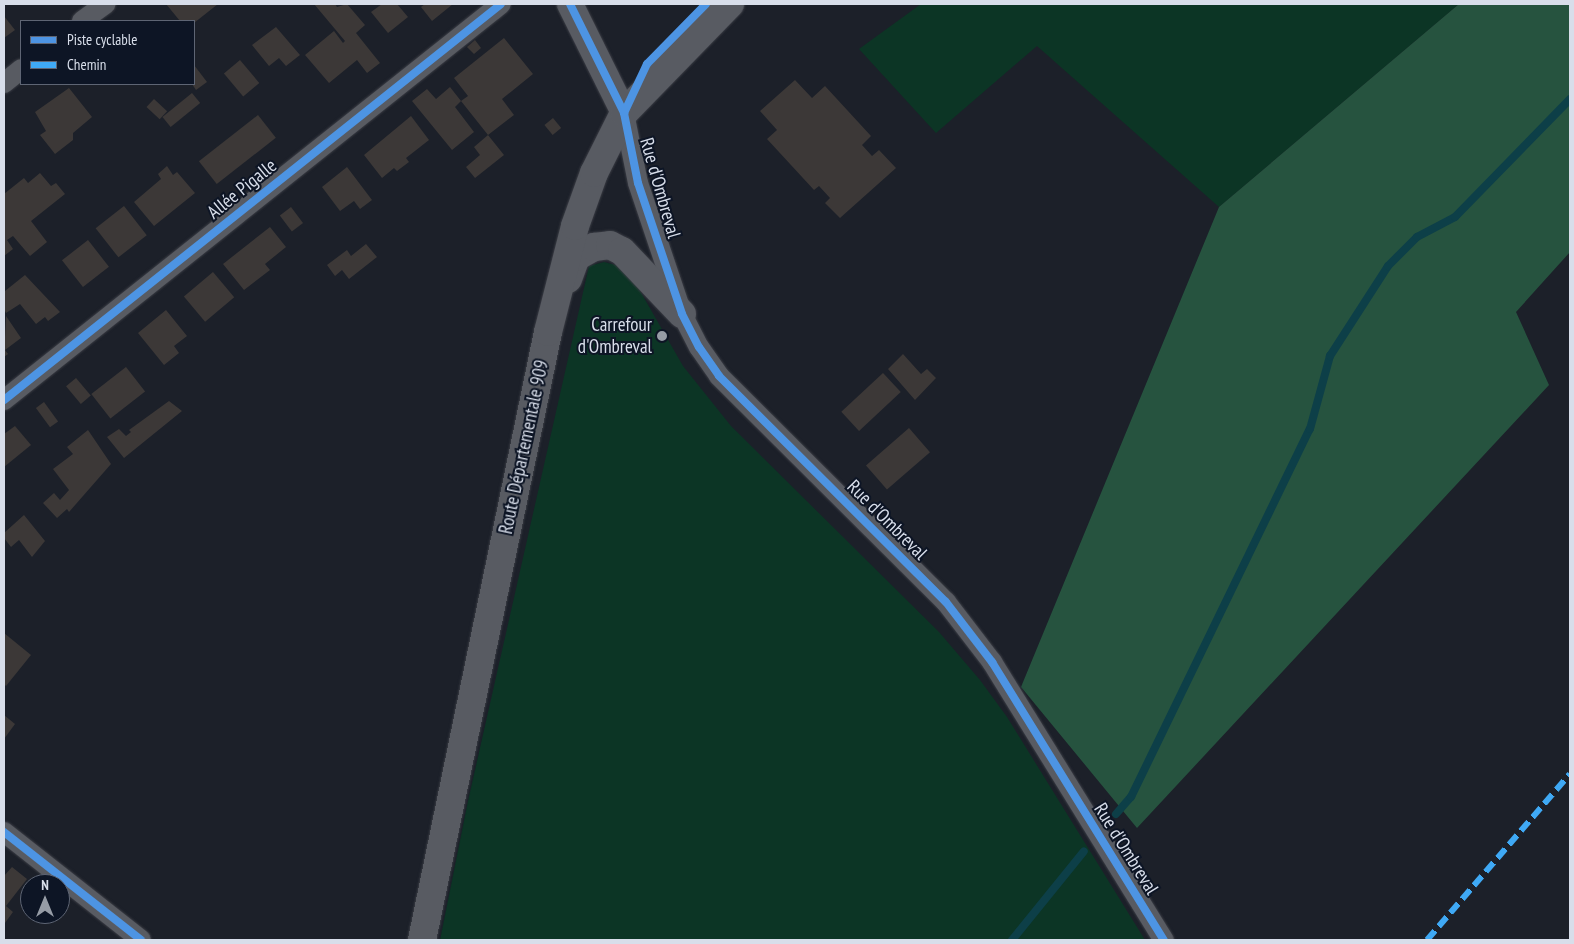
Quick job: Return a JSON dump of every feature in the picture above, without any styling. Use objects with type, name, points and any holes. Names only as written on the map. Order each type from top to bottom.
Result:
[{"type":"main road","name":"Route Départementale 909","points":[[422,940],[548,332],[575,226],[594,173],[624,113],[730,4]]},
{"type":"main road","points":[[548,332],[576,257],[594,247],[610,245],[622,251],[682,314]]},
{"type":"street","points":[[83,20],[104,4]]},
{"type":"street","name":"Allée Pigalle","points":[[4,400],[501,4]]},
{"type":"street","points":[[570,4],[624,113]]},
{"type":"street","points":[[4,83],[20,70]]},
{"type":"street","name":"Rue d'Ombreval","points":[[624,113],[638,183],[682,314],[719,376],[946,602],[992,662],[1164,940]]},
{"type":"street","points":[[4,832],[141,940]]},
{"type":"green space","points":[[921,4],[1459,4],[1219,207],[1037,46],[936,133],[859,49]]},
{"type":"green space","points":[[1459,4],[1570,4],[1570,252],[1516,312],[1549,385],[1137,828],[1021,687],[1219,207]]},
{"type":"green space","points":[[604,262],[627,268],[683,366],[731,426],[939,632],[980,680],[1007,717],[1145,940],[440,940],[468,801],[589,266]]},
{"type":"building","points":[[166,4],[218,4],[195,22],[195,20],[179,20]]},
{"type":"building","points":[[314,4],[335,4],[337,7],[347,4],[365,25],[356,33],[380,63],[367,73],[357,60],[329,83],[305,55],[334,31],[343,43],[345,41]]},
{"type":"building","points":[[382,4],[397,4],[408,17],[388,33],[371,12]]},
{"type":"building","points":[[425,4],[453,4],[432,21],[421,7]]},
{"type":"building","points":[[4,16],[15,30],[4,38]]},
{"type":"building","points":[[276,27],[300,55],[286,66],[279,58],[269,66],[252,45]]},
{"type":"building","points":[[504,38],[533,74],[502,99],[514,115],[488,135],[461,101],[468,96],[454,78]]},
{"type":"building","points":[[475,40],[481,48],[474,54],[467,47]]},
{"type":"building","points":[[240,60],[259,83],[243,96],[224,73]]},
{"type":"building","points":[[195,66],[207,82],[196,90],[193,85],[195,85]]},
{"type":"building","points":[[795,80],[812,98],[825,86],[871,136],[862,145],[872,156],[879,150],[896,168],[840,218],[825,203],[830,198],[819,186],[814,190],[767,139],[777,130],[760,111]]},
{"type":"building","points":[[450,87],[461,101],[455,107],[474,132],[452,150],[412,101],[427,89],[436,99]]},
{"type":"building","points":[[69,88],[92,117],[73,133],[73,140],[55,154],[40,135],[46,131],[35,112]]},
{"type":"building","points":[[192,93],[200,103],[171,127],[162,117]]},
{"type":"building","points":[[154,99],[167,111],[160,119],[146,107]]},
{"type":"building","points":[[258,115],[276,138],[217,184],[199,161]]},
{"type":"building","points":[[411,116],[429,140],[406,158],[409,162],[397,171],[394,168],[382,178],[364,155]]},
{"type":"building","points":[[553,118],[561,128],[553,135],[544,125]]},
{"type":"building","points":[[488,135],[504,155],[475,178],[466,167],[480,155],[474,147]]},
{"type":"building","points":[[167,166],[173,175],[177,172],[195,193],[154,226],[134,202],[161,179],[158,174]]},
{"type":"building","points":[[347,167],[372,200],[360,209],[354,201],[340,211],[322,187]]},
{"type":"building","points":[[40,173],[51,186],[56,183],[65,194],[31,221],[47,242],[30,256],[13,236],[7,240],[13,249],[4,256],[4,194],[24,178],[28,183]]},
{"type":"building","points":[[124,206],[147,235],[118,257],[96,228]]},
{"type":"building","points":[[291,207],[303,223],[292,231],[280,215]]},
{"type":"building","points":[[270,227],[286,247],[265,264],[270,270],[244,290],[223,264]]},
{"type":"building","points":[[88,240],[109,267],[83,287],[62,260]]},
{"type":"building","points":[[366,244],[377,257],[349,279],[342,270],[335,276],[327,265],[347,250],[351,256]]},
{"type":"building","points":[[213,272],[234,297],[205,322],[184,296]]},
{"type":"building","points":[[25,275],[60,312],[48,321],[45,317],[36,324],[20,304],[6,313],[4,309],[5,291]]},
{"type":"building","points":[[166,310],[187,336],[174,346],[179,353],[164,365],[138,333]]},
{"type":"building","points":[[6,316],[21,338],[5,350],[8,354],[4,357]]},
{"type":"building","points":[[903,354],[921,374],[927,369],[936,378],[915,400],[888,369]]},
{"type":"building","points":[[126,367],[145,391],[110,419],[91,394]]},
{"type":"building","points":[[883,373],[901,392],[859,431],[841,412]]},
{"type":"building","points":[[76,378],[91,396],[81,404],[66,386]]},
{"type":"building","points":[[169,401],[182,411],[124,458],[107,437],[119,429],[126,436],[131,432],[129,430]]},
{"type":"building","points":[[44,402],[58,421],[50,427],[36,408]]},
{"type":"building","points":[[15,426],[31,445],[4,467],[4,434]]},
{"type":"building","points":[[909,428],[930,452],[887,490],[866,465]]},
{"type":"building","points":[[88,430],[111,464],[69,512],[67,509],[57,518],[43,503],[54,493],[60,500],[69,490],[53,469],[73,454],[67,447]]},
{"type":"building","points":[[24,515],[45,541],[32,557],[19,540],[11,547],[4,538],[4,533]]},
{"type":"building","points":[[4,633],[31,655],[6,686],[4,684]]},
{"type":"building","points":[[4,715],[15,724],[4,739]]},
{"type":"building","points":[[12,867],[21,874],[20,888],[6,906],[13,912],[5,923],[4,876]]},
{"type":"waterway","points":[[1116,814],[1131,797],[1310,429],[1330,356],[1388,266],[1417,237],[1455,217],[1570,99]]},
{"type":"waterway","points":[[1012,940],[1084,851]]},
{"type":"marked path","points":[[1427,940],[1570,774]]},
{"type":"cycle path","points":[[4,400],[501,4]]},
{"type":"cycle path","points":[[570,4],[624,113],[638,183],[682,314],[699,347],[719,376],[946,602],[992,662],[1164,940]]},
{"type":"cycle path","points":[[624,113],[647,64],[706,4]]},
{"type":"cycle path","points":[[4,832],[141,940]]},
{"type":"place","name":"Carrefour d'Ombreval","points":[[662,336]]}]
